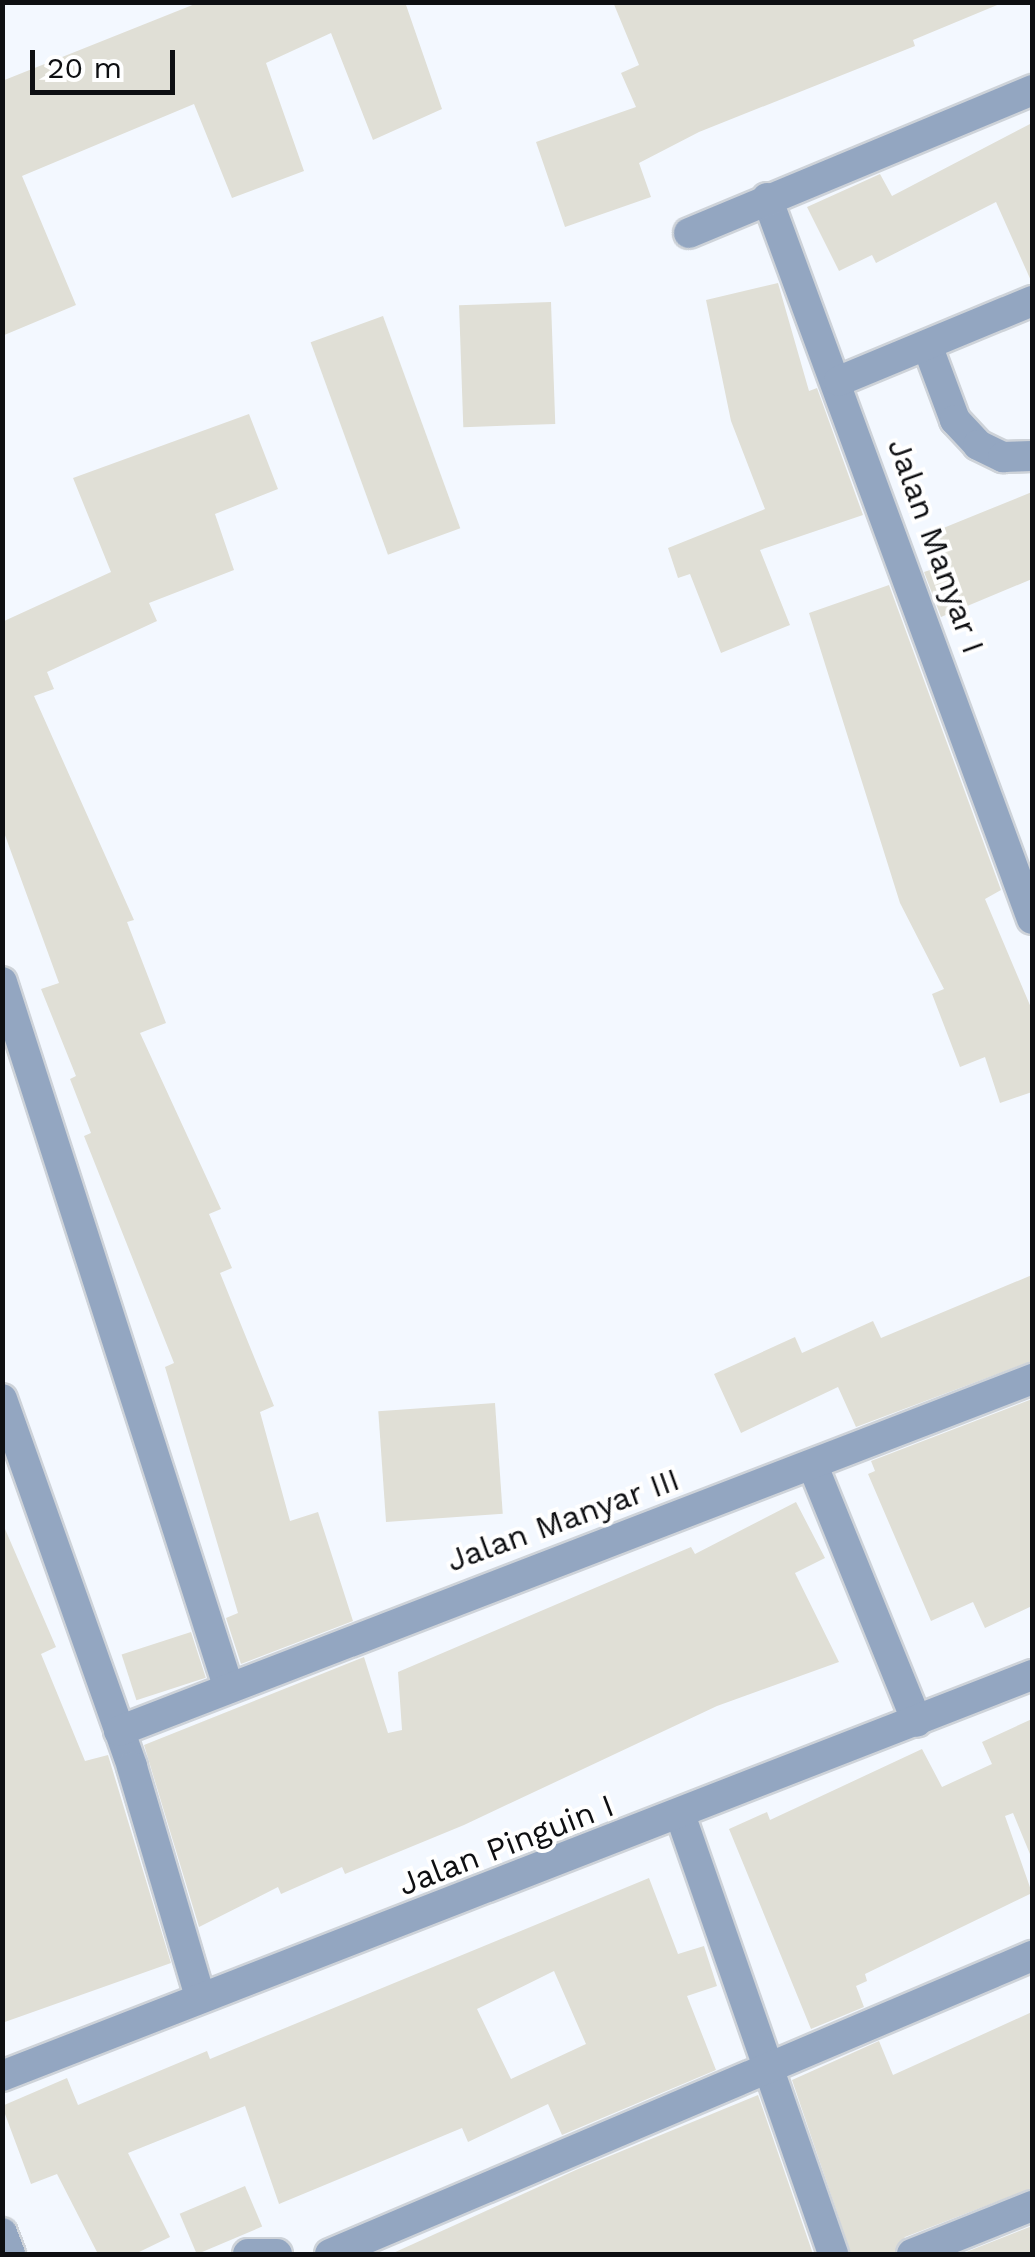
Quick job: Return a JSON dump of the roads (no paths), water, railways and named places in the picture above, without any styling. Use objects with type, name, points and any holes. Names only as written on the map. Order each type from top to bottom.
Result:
[{"type":"street","points":[[689,234],[1032,90]]},
{"type":"street","name":"Jalan Manyar I","points":[[767,198],[838,382],[1032,919]]},
{"type":"street","points":[[838,382],[1032,302]]},
{"type":"street","points":[[927,345],[955,420],[978,446],[1003,457],[1032,456]]},
{"type":"street","points":[[2,982],[228,1686]]},
{"type":"street","name":"Jalan Manyar III","points":[[120,1731],[228,1686],[1032,1379]]},
{"type":"street","points":[[2,1399],[120,1731],[200,1997]]},
{"type":"street","points":[[812,1466],[916,1722]]},
{"type":"street","name":"Jalan Pinguin I","points":[[2,2076],[200,1997],[681,1817],[1032,1675]]},
{"type":"street","points":[[681,1817],[834,2254]]},
{"type":"street","points":[[330,2254],[1032,1956]]},
{"type":"street","points":[[912,2254],[1032,2206]]},
{"type":"street","points":[[2,2233],[10,2254]]},
{"type":"street","points":[[248,2254],[277,2254]]}]
